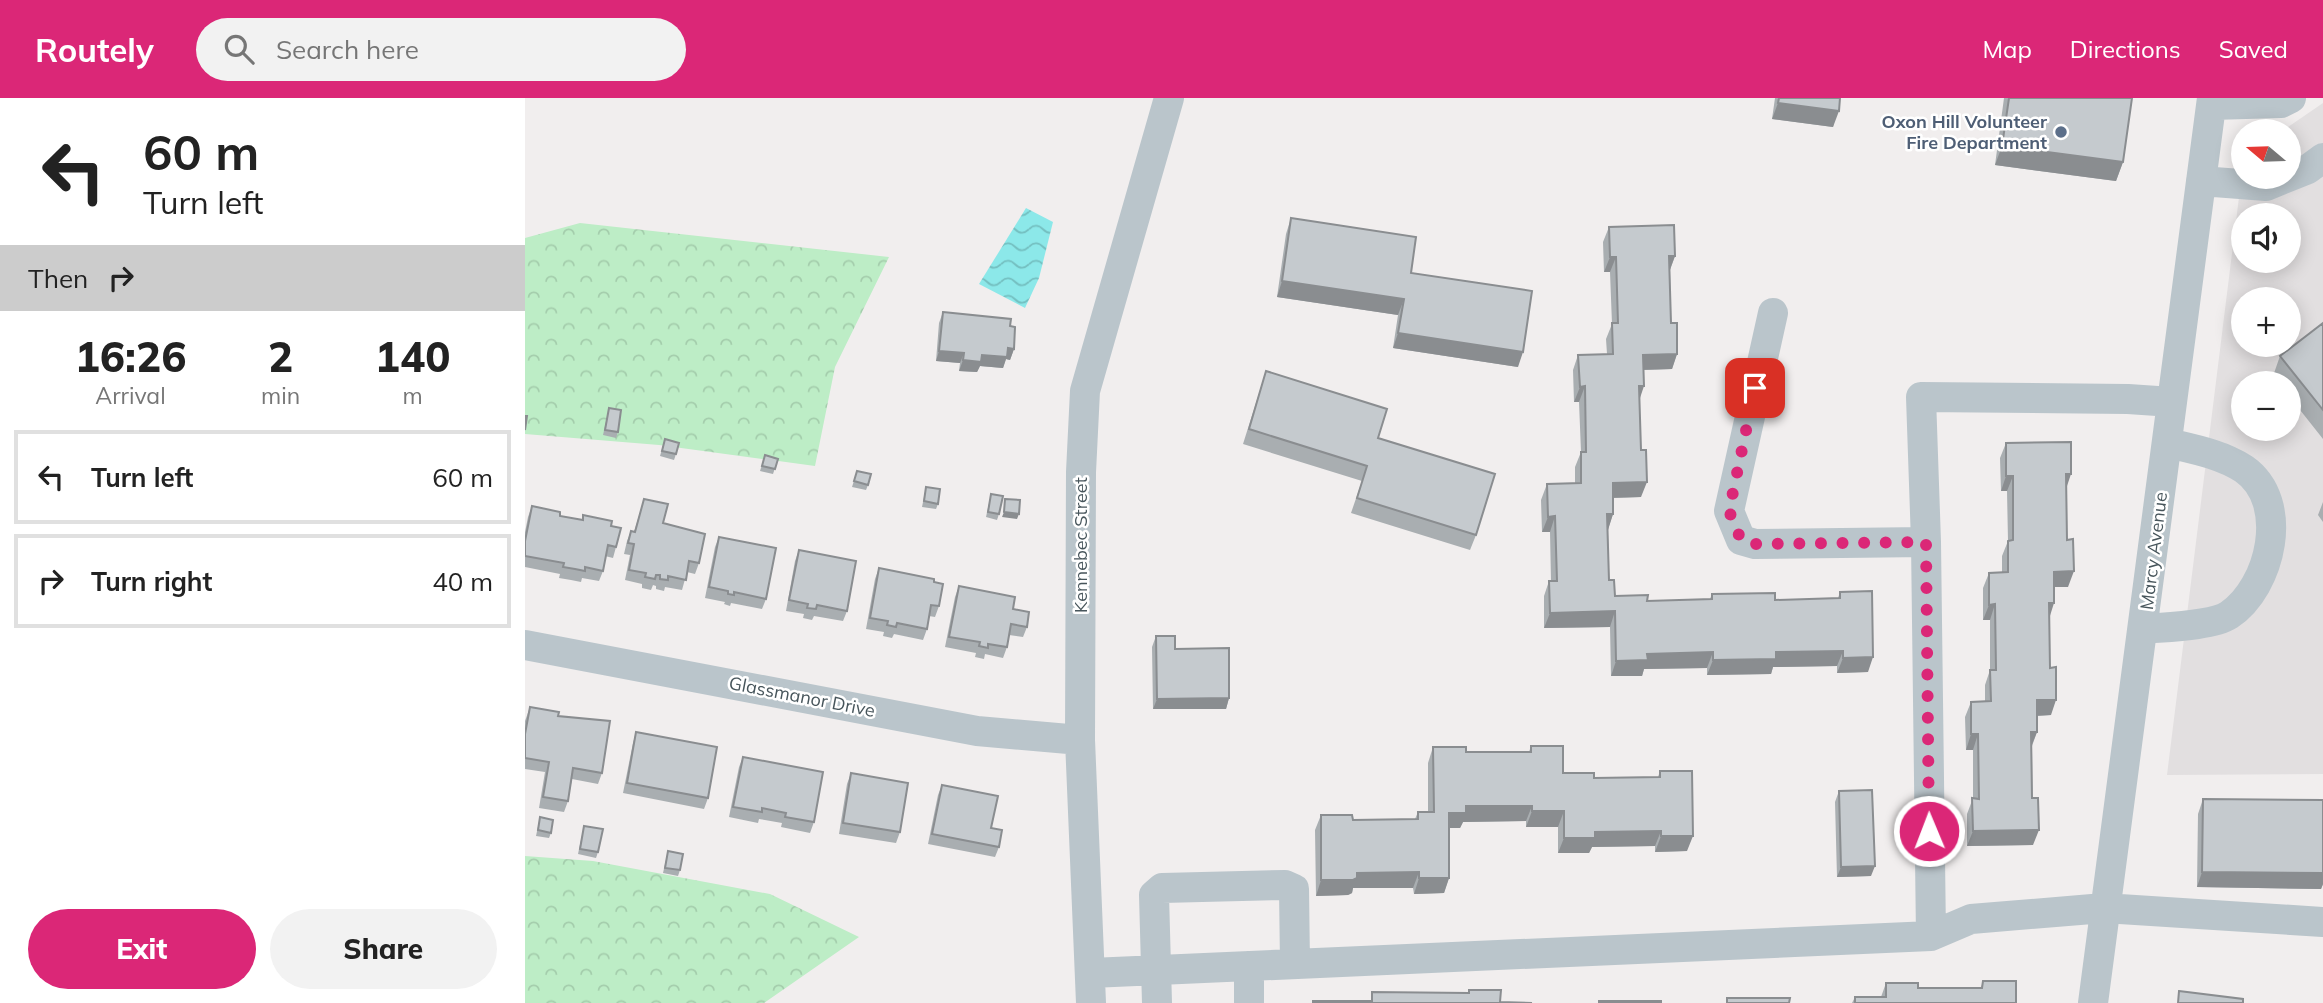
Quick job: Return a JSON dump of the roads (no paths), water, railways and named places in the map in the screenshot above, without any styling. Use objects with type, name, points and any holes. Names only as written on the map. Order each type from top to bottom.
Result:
[{"type":"street","name":"Kennebec Street","points":[[1091,1003],[1080,740],[1084,391],[1169,98]]},
{"type":"street","points":[[2211,102],[2281,103],[2291,98]]},
{"type":"street","name":"Marcy Avenue","points":[[2093,1003],[2211,102]]},
{"type":"street","points":[[2201,181],[2266,186],[2308,169],[2323,158]]},
{"type":"street","points":[[1773,313],[1729,511],[1741,540],[1755,544],[1926,542]]},
{"type":"street","points":[[1931,936],[1926,542],[1921,397],[2128,399],[2172,402]]},
{"type":"street","points":[[2144,629],[2193,625],[2228,616],[2252,591],[2270,546],[2270,515],[2266,497],[2256,481],[2244,470],[2221,457],[2168,443]]},
{"type":"street","name":"Glassmanor Drive","points":[[525,645],[977,731],[1080,740]]},
{"type":"street","points":[[1157,1003],[1153,895],[1162,888],[1285,885],[1294,889],[1295,964]]},
{"type":"street","points":[[1091,973],[1931,936],[1971,919],[2104,908],[2323,922]]},
{"type":"street","points":[[1249,966],[1249,1003]]},
{"type":"water","points":[[1026,208],[1053,222],[1039,278],[1025,308],[979,284]]},
{"type":"place","name":"Oxon Hill Volunteer Fire Department","points":[[2061,132]]}]
